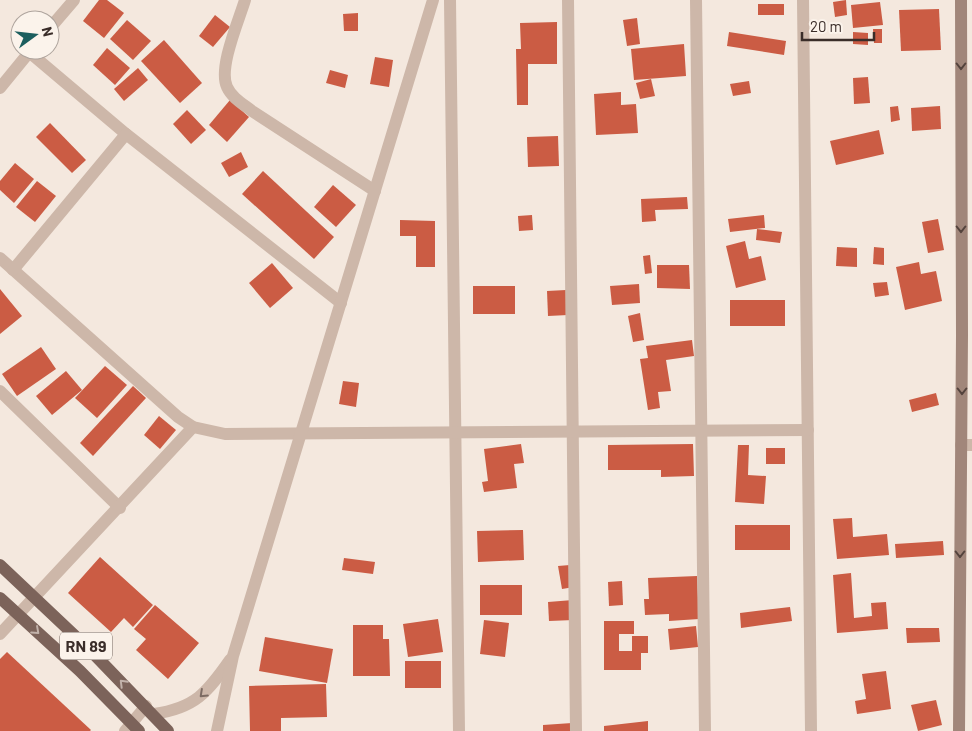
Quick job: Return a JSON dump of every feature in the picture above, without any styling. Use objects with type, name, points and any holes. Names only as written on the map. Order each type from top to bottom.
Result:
[{"type":"main road","points":[[959,731],[967,445],[961,0]]},
{"type":"main road","name":"RN 89","points":[[0,565],[150,710],[168,731]]},
{"type":"main road","name":"RN 89","points":[[0,598],[80,670],[132,728]]},
{"type":"street","points":[[60,16],[74,0]]},
{"type":"street","points":[[245,0],[224,68],[226,86],[235,98],[252,111],[374,191]]},
{"type":"street","points":[[217,731],[233,656],[432,0]]},
{"type":"street","points":[[450,0],[459,731]]},
{"type":"street","points":[[568,0],[576,731]]},
{"type":"street","points":[[696,0],[705,731]]},
{"type":"street","points":[[803,0],[811,731]]},
{"type":"street","points":[[0,88],[23,60]]},
{"type":"street","points":[[40,60],[126,134],[341,303]]},
{"type":"street","points":[[13,270],[126,134]]},
{"type":"street","points":[[0,258],[159,401],[193,427],[225,434],[299,435],[808,430]]},
{"type":"street","points":[[0,391],[120,508]]},
{"type":"street","points":[[0,634],[120,508],[193,427]]},
{"type":"street","points":[[132,728],[150,710],[181,709],[192,703],[211,686],[233,656]]},
{"type":"building","points":[[99,0],[107,0],[124,13],[104,38],[83,21]]},
{"type":"building","points":[[846,0],[847,15],[835,17],[833,2]]},
{"type":"building","points":[[880,2],[883,25],[853,28],[851,5]]},
{"type":"building","points":[[758,4],[784,4],[784,15],[758,15]]},
{"type":"building","points":[[939,9],[941,50],[901,51],[899,10]]},
{"type":"building","points":[[358,13],[358,31],[344,31],[343,14]]},
{"type":"building","points":[[215,15],[230,27],[213,47],[199,36]]},
{"type":"building","points":[[637,18],[640,44],[627,46],[623,20]]},
{"type":"building","points":[[127,20],[151,41],[133,60],[110,39]]},
{"type":"building","points":[[557,22],[557,64],[528,64],[528,105],[517,105],[516,49],[521,49],[520,23]]},
{"type":"building","points":[[873,29],[882,29],[882,43],[874,43]]},
{"type":"building","points":[[729,32],[786,41],[784,55],[727,46]]},
{"type":"building","points":[[853,32],[868,33],[868,45],[853,44]]},
{"type":"building","points":[[164,40],[202,83],[180,103],[141,61]]},
{"type":"building","points":[[684,44],[686,76],[634,80],[631,49]]},
{"type":"building","points":[[107,48],[130,68],[115,85],[93,65]]},
{"type":"building","points":[[375,57],[393,60],[389,87],[370,84]]},
{"type":"building","points":[[138,68],[148,80],[124,101],[114,89]]},
{"type":"building","points":[[330,70],[348,75],[345,88],[326,83]]},
{"type":"building","points":[[868,77],[870,103],[854,104],[853,78]]},
{"type":"building","points":[[651,79],[655,96],[640,99],[636,83]]},
{"type":"building","points":[[749,81],[751,93],[733,96],[730,84]]},
{"type":"building","points":[[621,92],[621,105],[636,104],[638,133],[596,135],[594,94]]},
{"type":"building","points":[[230,100],[249,117],[227,142],[209,125]]},
{"type":"building","points":[[898,106],[900,120],[891,122],[890,107]]},
{"type":"building","points":[[940,106],[941,129],[912,131],[911,108]]},
{"type":"building","points":[[187,110],[206,130],[191,144],[173,124]]},
{"type":"building","points":[[50,123],[86,160],[72,173],[36,137]]},
{"type":"building","points":[[879,130],[884,154],[836,165],[830,141]]},
{"type":"building","points":[[558,136],[559,166],[528,167],[527,137]]},
{"type":"building","points":[[241,152],[248,167],[229,177],[221,163]]},
{"type":"building","points":[[15,163],[34,179],[14,203],[0,190],[0,181]]},
{"type":"building","points":[[263,171],[334,237],[314,259],[242,194]]},
{"type":"building","points":[[37,181],[56,196],[35,222],[16,207]]},
{"type":"building","points":[[333,185],[356,205],[336,227],[314,207]]},
{"type":"building","points":[[687,197],[688,209],[655,210],[656,221],[642,222],[641,199]]},
{"type":"building","points":[[532,215],[533,230],[519,231],[518,216]]},
{"type":"building","points":[[764,215],[765,228],[730,232],[728,219]]},
{"type":"building","points":[[938,219],[944,250],[928,253],[922,222]]},
{"type":"building","points":[[400,220],[435,221],[435,267],[416,267],[416,236],[400,236]]},
{"type":"building","points":[[757,229],[782,232],[780,243],[756,240]]},
{"type":"building","points":[[745,241],[749,259],[761,256],[766,280],[736,288],[726,246]]},
{"type":"building","points":[[837,247],[857,248],[857,267],[836,266]]},
{"type":"building","points":[[874,247],[884,248],[884,265],[873,264]]},
{"type":"building","points":[[650,255],[652,273],[645,274],[643,256]]},
{"type":"building","points":[[919,262],[921,274],[936,271],[942,301],[905,310],[896,267]]},
{"type":"building","points":[[272,263],[293,288],[270,308],[249,283]]},
{"type":"building","points":[[657,265],[689,265],[690,289],[657,288]]},
{"type":"building","points":[[887,282],[889,295],[875,297],[873,283]]},
{"type":"building","points":[[639,284],[640,303],[612,305],[610,286]]},
{"type":"building","points":[[473,286],[515,286],[515,314],[473,314]]},
{"type":"building","points":[[0,289],[22,316],[0,334]]},
{"type":"building","points":[[566,290],[568,315],[548,316],[547,291]]},
{"type":"building","points":[[730,300],[785,300],[785,326],[730,326]]},
{"type":"building","points":[[640,313],[644,340],[633,342],[628,316]]},
{"type":"building","points":[[692,340],[694,356],[666,360],[671,391],[658,392],[660,408],[648,410],[640,359],[648,358],[646,346]]},
{"type":"building","points":[[41,347],[56,369],[17,396],[2,374]]},
{"type":"building","points":[[105,366],[127,385],[97,418],[75,398]]},
{"type":"building","points":[[66,371],[82,390],[52,415],[36,396]]},
{"type":"building","points":[[343,381],[359,383],[356,407],[339,404]]},
{"type":"building","points":[[133,386],[146,398],[93,456],[80,443]]},
{"type":"building","points":[[936,393],[939,405],[912,412],[909,400]]},
{"type":"building","points":[[159,416],[176,430],[160,449],[144,435]]},
{"type":"building","points":[[521,444],[524,463],[514,464],[517,488],[484,492],[482,482],[488,481],[484,449]]},
{"type":"building","points":[[693,444],[694,476],[661,477],[661,470],[608,470],[608,445]]},
{"type":"building","points":[[738,445],[749,445],[748,475],[766,476],[764,504],[735,502]]},
{"type":"building","points":[[766,448],[785,448],[785,464],[766,464]]},
{"type":"building","points":[[852,518],[853,537],[887,534],[889,555],[837,559],[833,519]]},
{"type":"building","points":[[735,525],[790,525],[790,550],[735,550]]},
{"type":"building","points":[[523,530],[524,560],[478,562],[477,531]]},
{"type":"building","points":[[943,541],[944,555],[896,558],[895,544]]},
{"type":"building","points":[[100,557],[153,605],[133,627],[124,618],[111,632],[68,593]]},
{"type":"building","points":[[344,558],[375,562],[373,574],[342,570]]},
{"type":"building","points":[[570,565],[574,587],[562,589],[558,566]]},
{"type":"building","points":[[851,573],[854,618],[872,616],[871,603],[886,602],[888,629],[837,633],[833,575]]},
{"type":"building","points":[[697,576],[699,619],[669,621],[669,614],[645,615],[644,599],[649,599],[648,578]]},
{"type":"building","points":[[622,581],[623,605],[609,606],[608,582]]},
{"type":"building","points":[[480,585],[522,585],[522,615],[480,615]]},
{"type":"building","points":[[573,600],[574,620],[549,621],[548,602]]},
{"type":"building","points":[[155,605],[199,643],[168,679],[136,650],[146,639],[134,629]]},
{"type":"building","points":[[790,607],[792,621],[741,628],[740,613]]},
{"type":"building","points":[[438,619],[443,652],[408,657],[403,624]]},
{"type":"building","points":[[484,620],[509,623],[505,657],[480,654]]},
{"type":"building","points":[[604,621],[634,621],[634,634],[619,634],[619,651],[632,651],[632,636],[648,636],[648,653],[641,653],[641,670],[604,670]]},
{"type":"building","points":[[353,625],[383,625],[383,639],[389,639],[390,676],[353,676]]},
{"type":"building","points":[[696,626],[698,647],[670,650],[668,629]]},
{"type":"building","points":[[906,628],[939,628],[940,642],[907,643]]},
{"type":"building","points":[[265,637],[333,649],[327,683],[259,671]]},
{"type":"building","points":[[7,652],[91,730],[0,731],[0,659]]},
{"type":"building","points":[[405,661],[441,661],[441,688],[405,688]]},
{"type":"building","points":[[886,671],[891,709],[857,714],[855,701],[866,699],[862,674]]},
{"type":"building","points":[[326,684],[327,717],[281,718],[281,731],[250,731],[249,686]]},
{"type":"building","points":[[936,700],[942,725],[918,731],[911,705]]},
{"type":"building","points":[[648,721],[648,731],[604,731],[604,726]]},
{"type":"building","points":[[572,723],[572,731],[543,731],[543,725]]}]
